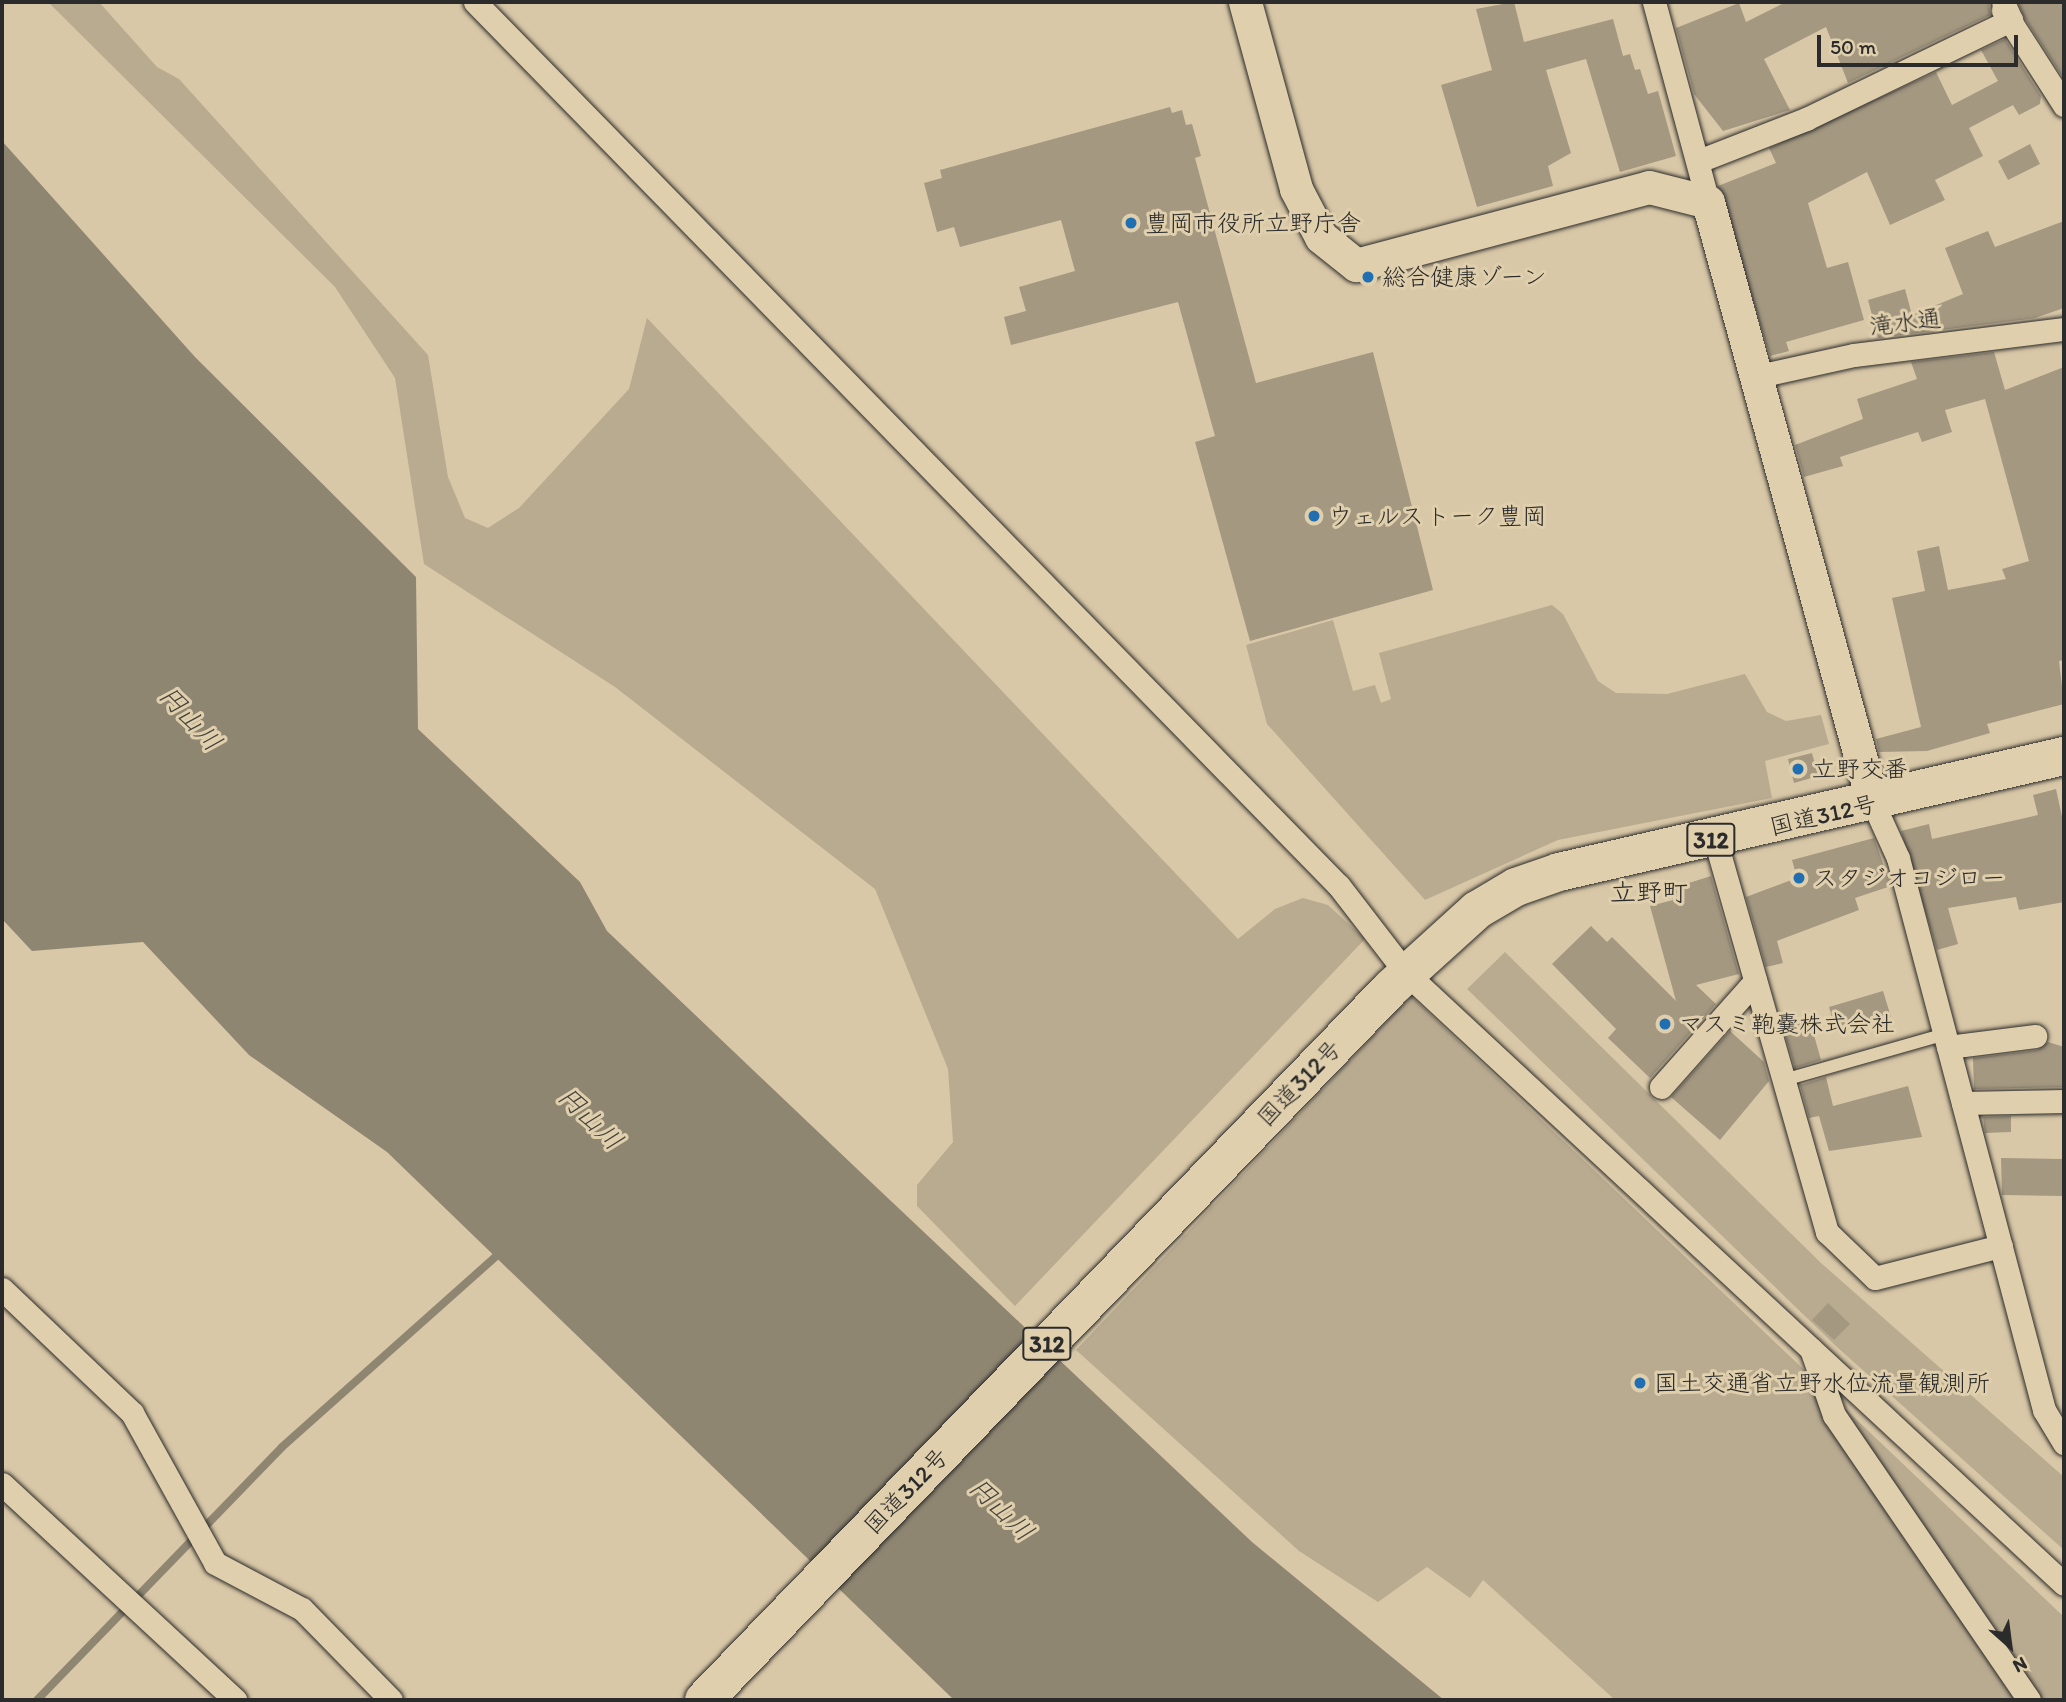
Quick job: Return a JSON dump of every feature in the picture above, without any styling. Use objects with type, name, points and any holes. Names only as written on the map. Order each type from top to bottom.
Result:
[{"type":"highway","name":"国道312号","points":[[704,1700],[1398,980],[1444,936],[1516,887],[2064,756]]},
{"type":"street","points":[[475,2],[1339,886],[1398,980],[1811,1349],[2064,1584]]},
{"type":"street","points":[[1245,2],[1296,189],[1321,237],[1356,265],[1649,187],[1708,202]]},
{"type":"street","points":[[1654,2],[1701,160],[1708,202],[1754,377],[1874,803],[1898,858],[2047,1418],[2064,1443]]},
{"type":"street","points":[[1997,2],[2007,11],[2064,104]]},
{"type":"street","points":[[1701,160],[1806,120],[2007,11]]},
{"type":"street","name":"滝水通","points":[[1754,377],[1854,355],[2064,329]]},
{"type":"street","points":[[1715,839],[1827,1232],[1875,1278],[2001,1246]]},
{"type":"street","points":[[1661,1087],[1755,981]]},
{"type":"street","points":[[1946,1040],[2035,1036]]},
{"type":"street","points":[[1963,1103],[2064,1101]]},
{"type":"street","points":[[2,1289],[132,1413],[215,1563],[302,1609],[391,1700]]},
{"type":"street","points":[[1811,1349],[1834,1415],[2029,1700]]},
{"type":"street","points":[[2,1484],[235,1700]]},
{"type":"lane","points":[[1784,1080],[1946,1040]]},
{"type":"shaded area","points":[[48,2],[99,2],[157,67],[179,79],[428,355],[448,477],[465,518],[488,528],[519,508],[629,389],[647,318],[1238,939],[1275,909],[1303,898],[1328,905],[1365,939],[1015,1306],[917,1206],[917,1185],[953,1142],[948,1069],[875,889],[615,687],[424,564],[395,378],[335,287]]},
{"type":"shaded area","points":[[1552,605],[1563,614],[1598,681],[1616,693],[1667,694],[1745,674],[1767,712],[1786,721],[1821,715],[1829,744],[1765,761],[1772,798],[1558,840],[1425,900],[1267,724],[1246,645],[1333,620],[1353,691],[1375,685],[1381,703],[1391,699],[1379,653]]},
{"type":"shaded area","points":[[1505,952],[1821,1263],[2064,1477],[2064,1550],[1837,1347],[1467,989]]},
{"type":"shaded area","points":[[1411,996],[2064,1617],[2064,1700],[1615,1700],[1483,1580],[1470,1598],[1427,1567],[1378,1602],[1299,1551],[1076,1350]]},
{"type":"water","name":"円山川","points":[[2,141],[195,357],[416,577],[418,729],[580,882],[607,931],[855,1167],[1252,1542],[1444,1700],[954,1700],[387,1152],[249,1055],[143,942],[32,951],[2,919]]},
{"type":"building","points":[[1514,2],[1524,42],[1613,19],[1623,56],[1630,54],[1635,70],[1640,69],[1648,94],[1658,91],[1676,156],[1620,172],[1586,59],[1546,70],[1571,153],[1548,166],[1553,186],[1477,207],[1441,85],[1492,70],[1476,9]]},
{"type":"building","points":[[1786,2],[1989,2],[1990,15],[1848,83],[1826,27],[1764,59],[1790,110],[1723,131],[1694,94],[1676,28],[1739,3],[1746,22]]},
{"type":"building","points":[[2018,2],[2064,2],[2064,79],[2024,17]]},
{"type":"building","points":[[2005,39],[2041,96],[2040,104],[2019,115],[2013,105],[1969,128],[1983,156],[1935,180],[1945,200],[1890,225],[1867,172],[1808,203],[1827,268],[1848,262],[1864,320],[1786,342],[1789,351],[1770,356],[1718,186],[1776,163],[1769,148],[1936,72],[1952,105],[1998,81],[1981,50]]},
{"type":"building","points":[[1170,107],[1172,113],[1182,110],[1186,125],[1192,124],[1201,156],[1195,158],[1256,383],[1373,352],[1433,590],[1250,641],[1195,442],[1215,436],[1178,302],[1011,345],[1004,317],[1026,311],[1019,287],[1075,271],[1061,220],[960,247],[954,227],[937,232],[924,183],[942,178],[940,170]]},
{"type":"building","points":[[2030,144],[2040,164],[2008,180],[1998,161]]},
{"type":"building","points":[[2064,221],[2064,308],[2035,318],[1878,338],[1868,300],[1905,289],[1912,315],[1963,294],[1945,248],[1988,231],[1995,247]]},
{"type":"building","points":[[1994,352],[2005,390],[2064,367],[2064,660],[2059,661],[2064,704],[1987,724],[1990,733],[1927,751],[1879,752],[1876,739],[1921,727],[1892,598],[1925,591],[1917,551],[1939,546],[1948,590],[2006,579],[2002,569],[2029,561],[1985,399],[1945,410],[1952,432],[1922,442],[1918,432],[1840,457],[1843,466],[1804,477],[1795,445],[1863,419],[1857,399],[1917,379],[1911,362]]},
{"type":"building","points":[[1812,753],[1818,776],[1794,783],[1788,759]]},
{"type":"building","points":[[2056,789],[2064,826],[2064,902],[2019,910],[2016,897],[1948,908],[1958,944],[1937,950],[1901,831],[1929,824],[1932,839],[2038,815],[2033,795]]},
{"type":"building","points":[[1874,838],[1891,886],[1855,898],[1859,910],[1777,941],[1783,963],[1766,967],[1746,897],[1797,878],[1792,860]]},
{"type":"building","points":[[1711,876],[1739,974],[1696,985],[1716,1004],[1650,1078],[1608,1038],[1616,1029],[1552,964],[1591,926],[1607,942],[1612,937],[1676,1001],[1650,906],[1673,900],[1670,889]]},
{"type":"building","points":[[1883,991],[1891,1017],[1836,1032],[1829,1007]]},
{"type":"building","points":[[1810,1021],[1821,1060],[1795,1068],[1783,1028]]},
{"type":"building","points":[[1730,1031],[1764,1062],[1769,1081],[1720,1140],[1671,1097]]},
{"type":"building","points":[[2048,1042],[2064,1047],[2064,1087],[1974,1089],[1973,1058],[2037,1050]]},
{"type":"building","points":[[1826,1077],[1833,1106],[1908,1086],[1922,1137],[1829,1151],[1819,1116],[1809,1118],[1800,1085]]},
{"type":"building","points":[[2011,1116],[2011,1132],[1985,1133],[1983,1117]]},
{"type":"building","points":[[2001,1158],[2064,1159],[2063,1196],[2002,1195]]},
{"type":"building","points":[[1828,1303],[1850,1324],[1834,1340],[1812,1320]]},
{"type":"waterway","points":[[37,1700],[282,1447],[502,1251]]},
{"type":"place","name":"豊岡市役所立野庁舎","points":[[1131,223]]},
{"type":"place","name":"総合健康ゾーン","points":[[1368,277]]},
{"type":"place","name":"ウェルストーク豊岡","points":[[1314,516]]},
{"type":"place","name":"立野交番","points":[[1798,769]]},
{"type":"place","name":"スタジオコジロー","points":[[1799,878]]},
{"type":"place","name":"マスミ鞄嚢株式会社","points":[[1665,1024]]},
{"type":"place","name":"国土交通省立野水位流量観測所","points":[[1640,1383]]},
{"type":"district","name":"立野町","points":[[1649,893]]}]
